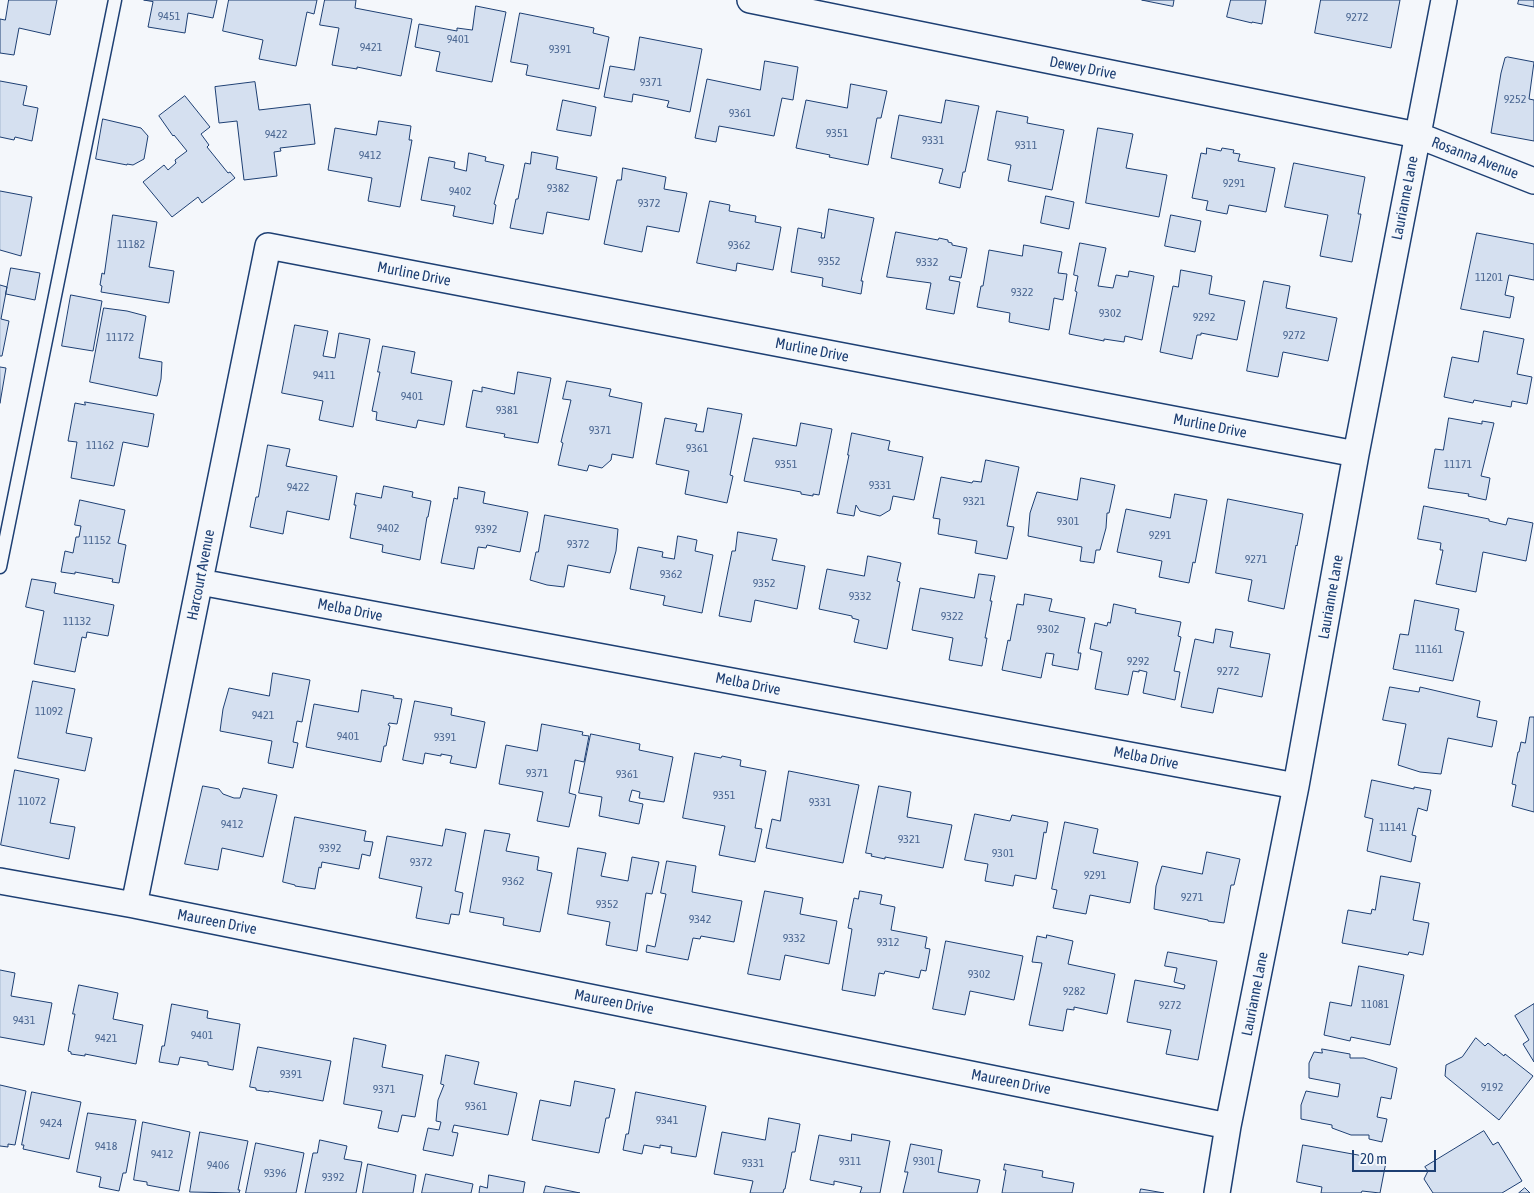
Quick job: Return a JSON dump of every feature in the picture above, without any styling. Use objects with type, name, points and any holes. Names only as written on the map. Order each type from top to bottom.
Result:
[{"type":"street","name":"Dewey Drive","points":[[750,0],[1417,135]]},
{"type":"street","name":"Laurianne Lane","points":[[1217,1193],[1228,1126],[1296,786],[1356,454],[1444,0]]},
{"type":"street","name":"Rosanna Avenue","points":[[1417,135],[1534,181]]},
{"type":"street","name":"Murline Drive","points":[[268,246],[1356,454]]},
{"type":"street","name":"Harcourt Avenue","points":[[134,905],[268,246]]},
{"type":"street","name":"Melba Drive","points":[[200,582],[1296,786]]},
{"type":"street","name":"Maureen Drive","points":[[0,881],[134,905],[1228,1126]]},
{"type":"lane","points":[[0,567],[115,0]]},
{"type":"building","points":[[9,0],[57,0],[50,35],[19,28],[14,55],[0,53],[0,19],[5,20]]},
{"type":"building","points":[[144,0],[217,0],[213,18],[188,13],[185,33],[148,27],[153,2]]},
{"type":"building","points":[[229,0],[317,0],[314,14],[307,12],[296,66],[259,59],[263,40],[223,31]]},
{"type":"building","points":[[325,0],[356,0],[355,8],[412,19],[401,76],[357,67],[357,69],[332,65],[339,28],[320,25]]},
{"type":"building","points":[[1142,0],[1174,0],[1173,6]]},
{"type":"building","points":[[1231,0],[1266,0],[1262,24],[1227,17]]},
{"type":"building","points":[[1321,0],[1400,0],[1391,48],[1315,33]]},
{"type":"building","points":[[1519,0],[1534,0],[1534,7],[1518,4]]},
{"type":"building","points":[[476,6],[506,12],[492,82],[436,71],[440,52],[415,47],[419,24],[457,31],[457,28],[472,30]]},
{"type":"building","points":[[520,13],[594,28],[593,33],[609,37],[599,89],[526,75],[528,65],[511,62]]},
{"type":"building","points":[[640,37],[702,49],[690,112],[667,107],[669,101],[633,94],[632,102],[604,97],[610,66],[634,70]]},
{"type":"building","points":[[1505,58],[1534,62],[1529,99],[1534,100],[1534,141],[1491,133],[1501,73]]},
{"type":"building","points":[[765,61],[798,67],[793,100],[782,98],[774,136],[719,126],[716,142],[695,138],[707,79],[760,90]]},
{"type":"building","points":[[0,81],[27,86],[23,105],[38,108],[32,141],[15,137],[14,140],[0,137]]},
{"type":"building","points":[[255,82],[259,110],[310,104],[315,144],[280,148],[281,151],[274,152],[277,176],[244,180],[237,121],[219,123],[215,87]]},
{"type":"building","points":[[851,84],[887,91],[881,118],[877,118],[868,165],[796,148],[806,100],[847,108]]},
{"type":"building","points":[[185,96],[210,127],[201,134],[209,145],[207,147],[228,173],[230,172],[235,178],[202,203],[198,197],[172,217],[143,182],[164,165],[168,170],[176,163],[175,160],[187,151],[173,136],[159,116]]},
{"type":"building","points":[[563,100],[596,107],[591,136],[557,130]]},
{"type":"building","points":[[946,100],[979,106],[960,188],[939,183],[943,169],[891,158],[899,115],[941,123]]},
{"type":"building","points":[[997,111],[1028,117],[1027,123],[1064,130],[1052,190],[1008,181],[1011,165],[988,160]]},
{"type":"building","points":[[103,119],[141,128],[148,136],[144,159],[133,165],[127,165],[96,159]]},
{"type":"building","points":[[379,121],[411,126],[409,140],[412,140],[400,207],[368,201],[372,178],[328,170],[335,128],[376,135]]},
{"type":"building","points":[[1098,128],[1133,134],[1126,168],[1167,175],[1159,217],[1086,203]]},
{"type":"building","points":[[1207,148],[1221,151],[1222,148],[1234,150],[1233,153],[1240,154],[1238,161],[1275,168],[1266,212],[1229,205],[1227,214],[1206,210],[1208,201],[1192,198],[1201,153],[1206,154]]},
{"type":"building","points":[[532,152],[558,157],[556,169],[597,177],[589,220],[547,212],[543,234],[510,228],[525,163],[530,164]]},
{"type":"building","points":[[469,153],[486,157],[485,161],[504,165],[494,204],[496,205],[493,224],[453,216],[455,206],[421,200],[429,157],[455,162],[454,168],[466,171]]},
{"type":"building","points":[[1294,163],[1365,177],[1358,214],[1361,214],[1352,262],[1320,256],[1328,215],[1285,207]]},
{"type":"building","points":[[623,168],[666,177],[664,189],[687,193],[679,232],[647,226],[642,252],[604,244],[617,180],[621,180]]},
{"type":"building","points":[[0,191],[32,197],[21,256],[0,250]]},
{"type":"building","points":[[1046,196],[1074,202],[1069,229],[1041,223]]},
{"type":"building","points":[[710,201],[730,205],[729,211],[756,216],[755,222],[781,227],[773,270],[737,263],[736,271],[697,263]]},
{"type":"building","points":[[829,209],[874,218],[861,281],[863,281],[861,294],[822,286],[823,278],[791,272],[798,228],[822,233],[821,238],[824,238]]},
{"type":"building","points":[[113,215],[157,222],[149,267],[174,271],[169,303],[101,292],[102,286],[100,285],[102,273],[104,274]]},
{"type":"building","points":[[1171,215],[1201,221],[1195,252],[1165,246]]},
{"type":"building","points":[[896,232],[938,240],[939,238],[948,240],[952,245],[967,248],[961,278],[950,276],[949,280],[960,282],[954,314],[926,309],[931,283],[887,277]]},
{"type":"building","points":[[1477,233],[1534,244],[1534,280],[1509,275],[1505,295],[1514,297],[1510,318],[1461,309]]},
{"type":"building","points":[[1080,243],[1106,248],[1098,286],[1113,288],[1116,275],[1128,277],[1129,271],[1154,276],[1142,340],[1125,336],[1124,342],[1104,339],[1104,341],[1069,334],[1077,292],[1075,291],[1078,276],[1074,275]]},
{"type":"building","points":[[1024,245],[1062,252],[1058,273],[1067,274],[1063,300],[1054,298],[1049,330],[1009,322],[1010,313],[977,307],[981,286],[983,286],[989,250],[1022,256]]},
{"type":"building","points":[[11,268],[40,273],[35,300],[6,294]]},
{"type":"building","points":[[1181,270],[1212,276],[1209,294],[1245,301],[1237,340],[1201,333],[1201,335],[1197,335],[1192,359],[1160,352],[1173,286],[1178,287]]},
{"type":"building","points":[[1264,281],[1290,286],[1286,308],[1337,318],[1328,361],[1283,352],[1278,377],[1247,371]]},
{"type":"building","points":[[0,285],[7,287],[1,319],[9,321],[2,356],[0,356]]},
{"type":"building","points":[[71,295],[102,301],[93,351],[62,346]]},
{"type":"building","points":[[104,308],[146,316],[139,358],[162,362],[157,396],[90,382]]},
{"type":"building","points":[[295,325],[328,331],[323,356],[335,358],[339,333],[370,339],[353,427],[319,420],[323,401],[282,393]]},
{"type":"building","points":[[1484,331],[1524,339],[1517,374],[1532,377],[1527,404],[1512,401],[1511,407],[1474,400],[1473,403],[1444,397],[1452,357],[1478,362]]},
{"type":"building","points":[[383,346],[415,352],[411,373],[452,381],[444,425],[418,420],[416,428],[376,420],[377,412],[372,411]]},
{"type":"building","points":[[0,367],[6,368],[0,403]]},
{"type":"building","points":[[518,372],[551,378],[538,443],[504,437],[505,434],[466,427],[473,390],[482,392],[482,387],[514,394]]},
{"type":"building","points":[[567,381],[611,389],[609,396],[642,403],[633,458],[612,454],[611,460],[602,468],[589,465],[587,471],[558,465],[563,443],[561,442],[571,400],[563,399]]},
{"type":"building","points":[[85,402],[154,414],[148,447],[123,442],[114,486],[71,478],[77,442],[68,441],[75,403],[85,405]]},
{"type":"building","points":[[708,408],[742,414],[730,475],[733,476],[727,503],[685,494],[689,471],[656,464],[665,418],[697,424],[695,431],[703,432]]},
{"type":"building","points":[[1449,418],[1482,424],[1482,421],[1494,423],[1481,476],[1490,478],[1486,500],[1468,496],[1469,494],[1428,488],[1435,449],[1443,450]]},
{"type":"building","points":[[801,423],[832,429],[819,495],[801,494],[801,492],[744,481],[753,438],[796,446]]},
{"type":"building","points":[[852,433],[890,441],[888,450],[923,457],[914,500],[893,496],[890,510],[880,516],[860,511],[856,505],[854,516],[837,513]]},
{"type":"building","points":[[268,445],[290,449],[286,466],[337,476],[329,520],[287,511],[283,534],[250,527]]},
{"type":"building","points":[[986,460],[1019,467],[1007,526],[1014,527],[1007,559],[975,553],[977,541],[938,534],[940,519],[933,518],[941,477],[972,483],[973,481],[981,482]]},
{"type":"building","points":[[1081,478],[1115,485],[1109,513],[1107,513],[1106,528],[1100,550],[1096,550],[1094,563],[1080,561],[1082,547],[1028,536],[1030,513],[1037,492],[1077,500]]},
{"type":"building","points":[[384,486],[413,492],[412,497],[431,501],[420,560],[382,552],[383,545],[350,538],[356,505],[354,505],[356,493],[381,498]]},
{"type":"building","points":[[459,487],[485,492],[483,503],[528,512],[520,552],[487,545],[486,548],[478,547],[474,569],[441,563],[454,498],[457,499]]},
{"type":"building","points":[[1175,494],[1207,500],[1195,563],[1193,562],[1189,583],[1159,577],[1162,561],[1117,552],[1126,509],[1170,518]]},
{"type":"building","points":[[1228,499],[1303,514],[1284,609],[1248,601],[1252,580],[1216,573]]},
{"type":"building","points":[[80,500],[125,510],[118,543],[126,545],[119,583],[112,582],[113,579],[75,572],[75,574],[61,572],[65,551],[73,553],[76,537],[79,537],[81,526],[75,525]]},
{"type":"building","points":[[1424,506],[1489,519],[1489,521],[1506,525],[1508,518],[1533,523],[1526,561],[1483,552],[1476,592],[1436,584],[1443,550],[1440,550],[1441,543],[1418,539]]},
{"type":"building","points":[[545,515],[618,529],[616,551],[610,573],[568,565],[564,587],[530,580]]},
{"type":"building","points":[[738,532],[777,539],[772,560],[805,566],[797,609],[755,600],[751,622],[719,616],[732,551],[735,551]]},
{"type":"building","points":[[678,536],[697,540],[695,551],[713,555],[702,613],[663,605],[665,596],[630,589],[638,547],[663,552],[662,557],[674,559]]},
{"type":"building","points":[[868,556],[901,563],[897,581],[900,582],[887,649],[854,642],[859,620],[852,618],[852,616],[819,609],[827,569],[864,576]]},
{"type":"building","points":[[979,574],[995,576],[982,666],[949,660],[953,638],[912,630],[920,588],[974,598]]},
{"type":"building","points":[[32,579],[56,583],[54,593],[114,605],[108,636],[87,632],[86,638],[82,637],[75,672],[34,664],[44,611],[26,607]]},
{"type":"building","points":[[1025,594],[1052,599],[1049,611],[1085,618],[1078,653],[1081,653],[1078,670],[1052,665],[1054,654],[1046,653],[1041,678],[1002,670],[1017,604],[1023,605]]},
{"type":"building","points":[[1415,600],[1459,609],[1455,630],[1464,632],[1453,681],[1393,669],[1400,634],[1408,635]]},
{"type":"building","points":[[1114,604],[1136,609],[1135,613],[1181,622],[1178,636],[1181,637],[1174,671],[1180,672],[1175,700],[1143,693],[1147,672],[1139,670],[1139,672],[1133,671],[1128,695],[1095,689],[1102,652],[1090,649],[1095,623],[1107,626],[1108,622],[1110,623]]},
{"type":"building","points":[[1216,629],[1233,632],[1230,647],[1270,654],[1262,697],[1218,688],[1213,713],[1181,707],[1195,639],[1213,643]]},
{"type":"building","points":[[273,673],[310,680],[302,722],[297,721],[293,742],[298,743],[293,768],[268,763],[272,741],[220,731],[223,709],[229,688],[269,696]]},
{"type":"building","points":[[33,681],[75,689],[66,733],[92,738],[85,771],[18,758]]},
{"type":"building","points":[[1390,687],[1419,692],[1420,687],[1480,701],[1477,717],[1497,721],[1492,747],[1448,738],[1441,774],[1420,772],[1398,765],[1406,724],[1383,720]]},
{"type":"building","points":[[362,690],[402,699],[397,724],[389,723],[388,725],[390,726],[381,762],[306,747],[314,704],[358,712]]},
{"type":"building","points":[[415,701],[452,708],[451,715],[485,722],[476,768],[450,763],[452,756],[441,754],[441,756],[425,753],[423,764],[403,760]]},
{"type":"building","points":[[1530,717],[1534,717],[1534,812],[1512,806],[1516,785],[1512,784],[1518,752],[1521,742],[1525,743]]},
{"type":"building","points":[[542,724],[583,732],[582,735],[589,736],[584,762],[575,760],[569,793],[576,795],[569,827],[537,821],[543,792],[499,784],[506,745],[537,751]]},
{"type":"building","points":[[591,734],[640,744],[639,750],[673,757],[664,802],[639,798],[640,792],[632,790],[629,801],[643,804],[639,824],[599,816],[602,797],[579,793]]},
{"type":"building","points":[[695,753],[741,760],[740,766],[766,771],[755,828],[762,829],[755,862],[719,855],[725,826],[683,818]]},
{"type":"building","points":[[15,770],[59,779],[50,823],[75,827],[69,859],[1,845]]},
{"type":"building","points":[[789,771],[859,785],[843,863],[766,848],[772,819],[780,821]]},
{"type":"building","points":[[1372,780],[1414,789],[1414,787],[1431,790],[1427,811],[1418,808],[1412,835],[1416,836],[1411,862],[1367,851],[1373,819],[1365,817]]},
{"type":"building","points":[[203,786],[219,789],[223,794],[234,798],[240,798],[243,788],[277,795],[263,857],[222,848],[218,870],[185,864]]},
{"type":"building","points":[[879,786],[911,792],[907,817],[952,825],[943,868],[885,857],[885,859],[866,853]]},
{"type":"building","points":[[975,814],[1010,821],[1012,815],[1048,822],[1046,833],[1044,832],[1036,879],[1015,875],[1013,886],[985,881],[988,864],[965,860]]},
{"type":"building","points":[[295,817],[366,831],[364,841],[373,842],[370,856],[362,854],[359,869],[322,862],[321,868],[319,867],[315,889],[283,882]]},
{"type":"building","points":[[1065,822],[1098,829],[1093,853],[1138,862],[1130,903],[1090,895],[1086,914],[1053,908],[1057,890],[1052,889]]},
{"type":"building","points":[[446,829],[466,833],[455,891],[463,893],[459,915],[451,914],[449,924],[416,918],[422,887],[379,878],[387,836],[442,846]]},
{"type":"building","points":[[485,830],[510,834],[506,851],[539,857],[537,870],[552,873],[540,932],[503,925],[504,918],[470,912]]},
{"type":"building","points":[[578,848],[606,853],[601,876],[628,881],[632,857],[659,862],[652,894],[646,893],[637,951],[606,945],[610,922],[568,914]]},
{"type":"building","points":[[1207,852],[1240,859],[1234,885],[1231,885],[1224,923],[1154,909],[1156,886],[1162,866],[1202,874]]},
{"type":"building","points":[[667,861],[696,866],[692,892],[742,901],[734,942],[701,936],[700,939],[693,938],[688,960],[646,952],[647,945],[655,947],[666,894],[661,893]]},
{"type":"building","points":[[1381,876],[1420,883],[1413,920],[1429,923],[1423,955],[1409,952],[1408,955],[1342,943],[1348,910],[1371,914],[1372,909],[1375,910]]},
{"type":"building","points":[[765,891],[803,898],[800,914],[837,921],[829,964],[785,955],[780,980],[748,974]]},
{"type":"building","points":[[860,891],[882,895],[880,904],[895,907],[891,930],[927,937],[925,948],[930,949],[926,971],[921,970],[919,978],[885,971],[884,974],[879,973],[875,996],[842,990],[852,929],[848,928],[854,898],[858,899]]},
{"type":"building","points":[[1047,935],[1073,941],[1068,964],[1115,974],[1107,1014],[1074,1007],[1074,1010],[1067,1009],[1063,1031],[1029,1025],[1042,963],[1032,962],[1037,936],[1046,938]]},
{"type":"building","points":[[946,941],[1023,956],[1014,1000],[970,991],[965,1015],[933,1009]]},
{"type":"building","points":[[1168,952],[1217,961],[1198,1060],[1166,1054],[1171,1030],[1127,1022],[1135,980],[1184,989],[1185,985],[1174,982],[1177,968],[1165,966]]},
{"type":"building","points":[[1359,966],[1404,975],[1390,1045],[1351,1037],[1350,1041],[1324,1035],[1330,1002],[1351,1006]]},
{"type":"building","points":[[0,970],[15,973],[11,996],[52,1003],[44,1045],[0,1037]]},
{"type":"building","points":[[79,985],[118,993],[113,1019],[143,1025],[136,1064],[85,1054],[85,1056],[71,1054],[68,1051]]},
{"type":"building","points":[[172,1004],[208,1011],[207,1018],[240,1024],[233,1070],[208,1065],[208,1062],[180,1057],[178,1065],[159,1062]]},
{"type":"building","points":[[1534,1004],[1534,1062],[1523,1044],[1529,1040],[1515,1016]]},
{"type":"building","points":[[354,1038],[386,1045],[382,1067],[423,1075],[415,1117],[402,1115],[398,1132],[378,1128],[382,1111],[344,1104]]},
{"type":"building","points":[[1476,1038],[1485,1046],[1488,1043],[1504,1056],[1505,1054],[1533,1076],[1499,1120],[1445,1076],[1446,1065],[1462,1057]]},
{"type":"building","points":[[258,1047],[331,1061],[323,1101],[256,1090],[256,1088],[250,1087]]},
{"type":"building","points":[[1322,1049],[1350,1054],[1350,1058],[1364,1058],[1397,1068],[1391,1099],[1381,1097],[1377,1117],[1387,1119],[1382,1142],[1369,1139],[1369,1135],[1351,1135],[1332,1128],[1332,1125],[1301,1119],[1301,1105],[1306,1091],[1338,1097],[1340,1084],[1309,1078],[1309,1063],[1314,1052],[1322,1053]]},
{"type":"building","points":[[446,1055],[479,1062],[474,1084],[517,1093],[508,1135],[454,1125],[452,1132],[458,1133],[453,1156],[423,1150],[428,1128],[439,1130],[441,1122],[436,1121],[438,1100],[444,1085],[441,1084]]},
{"type":"building","points":[[575,1081],[615,1089],[609,1118],[606,1118],[599,1153],[532,1140],[540,1100],[570,1106]]},
{"type":"building","points":[[0,1085],[26,1091],[15,1145],[8,1144],[8,1147],[0,1146]]},
{"type":"building","points":[[32,1092],[81,1102],[69,1159],[23,1149],[24,1145],[22,1145]]},
{"type":"building","points":[[636,1092],[706,1106],[696,1157],[671,1153],[672,1147],[660,1145],[660,1148],[644,1145],[642,1154],[623,1150]]},
{"type":"building","points":[[88,1113],[136,1120],[126,1173],[123,1173],[119,1191],[99,1187],[101,1177],[77,1172]]},
{"type":"building","points":[[769,1118],[800,1124],[795,1152],[792,1152],[783,1193],[750,1193],[753,1181],[714,1174],[722,1132],[765,1140]]},
{"type":"building","points":[[143,1122],[190,1132],[179,1191],[147,1185],[147,1182],[134,1180]]},
{"type":"building","points":[[1484,1131],[1493,1145],[1498,1142],[1522,1181],[1502,1193],[1433,1193],[1424,1179],[1428,1171],[1425,1167]]},
{"type":"building","points":[[200,1132],[248,1141],[239,1193],[190,1192]]},
{"type":"building","points":[[852,1134],[890,1141],[880,1193],[860,1193],[862,1187],[834,1181],[834,1185],[810,1180],[819,1135],[851,1141]]},
{"type":"building","points":[[320,1140],[347,1146],[344,1159],[362,1162],[356,1193],[305,1193],[313,1153],[317,1153]]},
{"type":"building","points":[[256,1143],[304,1153],[296,1193],[246,1193]]},
{"type":"building","points":[[911,1144],[942,1150],[938,1172],[980,1180],[977,1193],[903,1193],[908,1172],[905,1172]]},
{"type":"building","points":[[1303,1145],[1386,1162],[1380,1193],[1362,1191],[1361,1193],[1321,1193],[1322,1187],[1297,1182]]},
{"type":"building","points":[[368,1164],[416,1175],[413,1193],[363,1193]]},
{"type":"building","points":[[1005,1164],[1043,1171],[1042,1177],[1074,1183],[1072,1193],[1002,1193],[1006,1170],[1004,1170]]},
{"type":"building","points":[[426,1174],[473,1184],[471,1193],[422,1193]]},
{"type":"building","points":[[489,1175],[525,1182],[523,1193],[479,1193],[480,1186],[487,1188]]},
{"type":"building","points":[[546,1186],[580,1193],[544,1193]]},
{"type":"building","points":[[1525,1188],[1530,1193],[1519,1193]]},
{"type":"building","points":[[1141,1189],[1164,1193],[1140,1193]]}]
